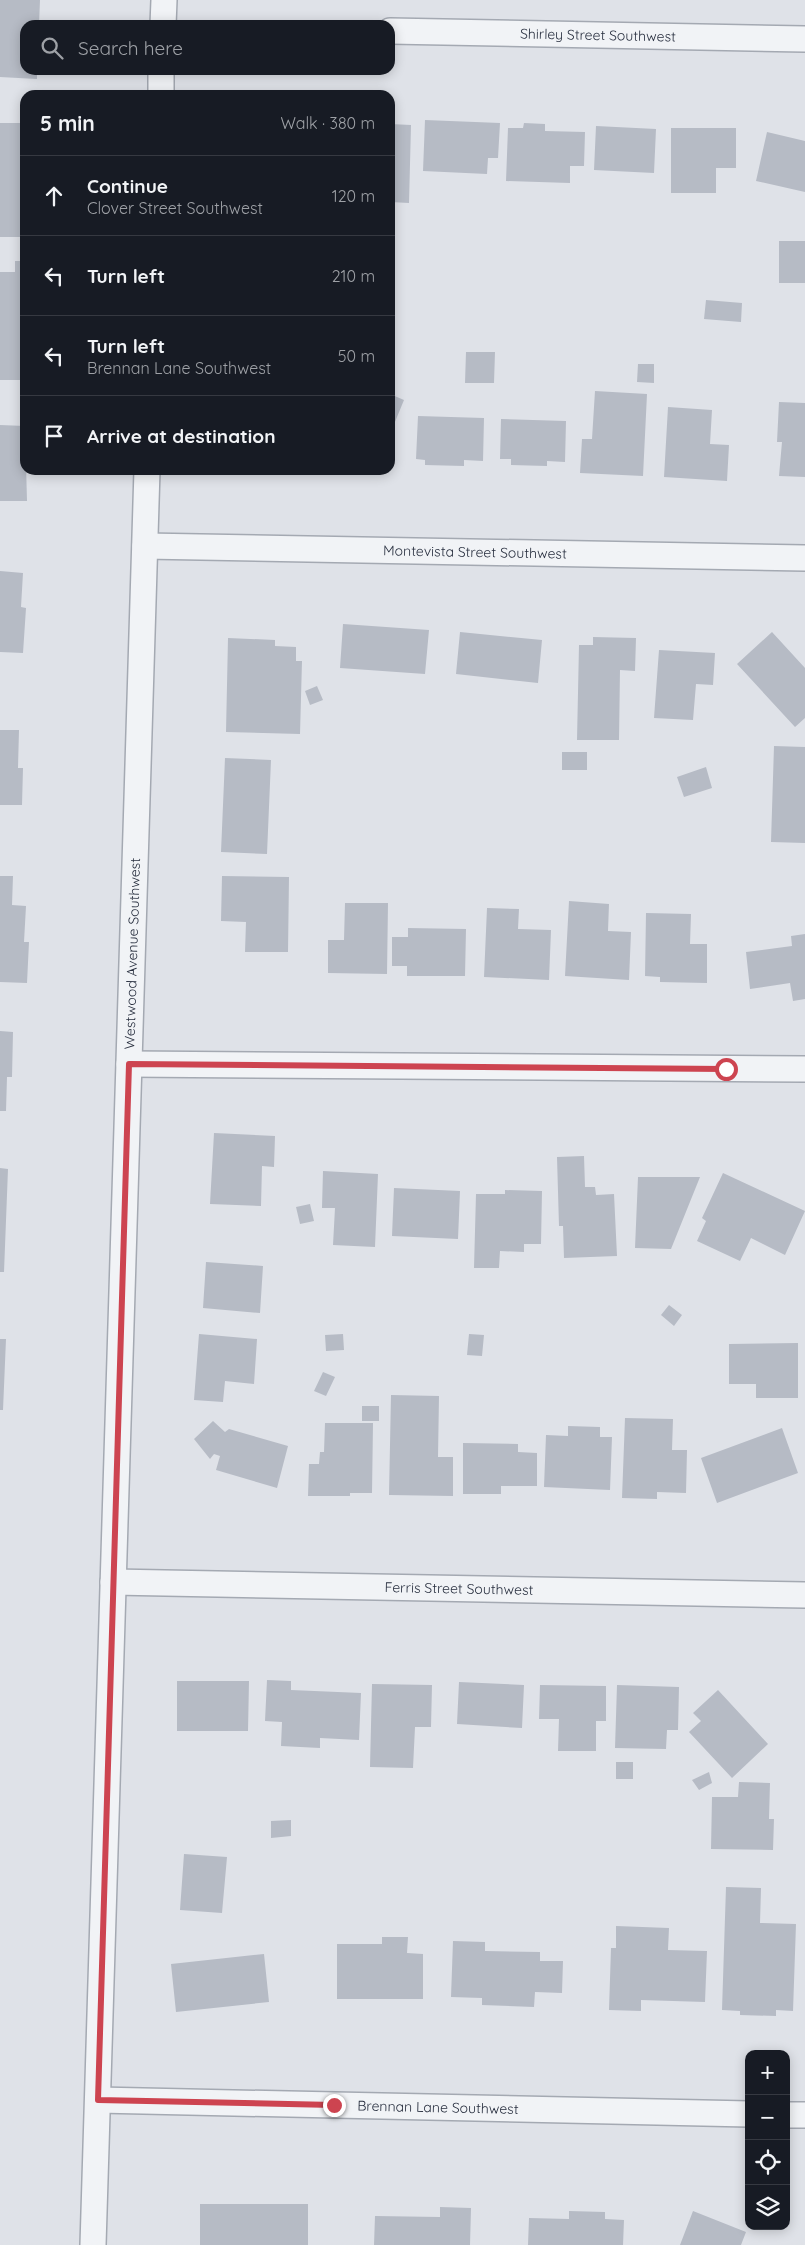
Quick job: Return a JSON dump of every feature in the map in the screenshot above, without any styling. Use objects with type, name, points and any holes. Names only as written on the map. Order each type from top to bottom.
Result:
[{"type":"street","points":[[163,20],[164,0]]},
{"type":"street","name":"Shirley Street Southwest","points":[[395,30],[805,39]]},
{"type":"street","points":[[160,90],[161,75]]},
{"type":"street","name":"Westwood Avenue Southwest","points":[[93,2245],[147,475]]},
{"type":"street","name":"Montevista Street Southwest","points":[[145,546],[805,558]]},
{"type":"street","points":[[129,1064],[805,1069]]},
{"type":"street","name":"Ferris Street Southwest","points":[[113,1582],[805,1595]]},
{"type":"street","name":"Brennan Lane Southwest","points":[[98,2100],[745,2114]]},
{"type":"street","points":[[790,2115],[805,2115]]},
{"type":"building","points":[[0,0],[40,0],[39,20],[20,20],[20,75],[37,75],[37,79],[0,77]]},
{"type":"building","points":[[425,120],[500,123],[498,158],[488,158],[487,174],[423,171]]},
{"type":"building","points":[[0,123],[20,123],[20,237],[0,237]]},
{"type":"building","points":[[524,123],[545,124],[545,131],[585,132],[584,166],[570,166],[570,183],[506,181],[508,128],[523,128]]},
{"type":"building","points":[[395,124],[411,125],[409,203],[395,202]]},
{"type":"building","points":[[596,126],[656,129],[654,173],[594,170]]},
{"type":"building","points":[[671,128],[736,128],[736,168],[716,168],[716,193],[671,193]]},
{"type":"building","points":[[767,132],[805,141],[805,192],[756,181]]},
{"type":"building","points":[[779,241],[805,241],[805,283],[779,283]]},
{"type":"building","points":[[15,261],[20,261],[20,380],[0,380],[0,272],[15,272]]},
{"type":"building","points":[[706,300],[742,303],[741,322],[704,319]]},
{"type":"building","points":[[466,352],[495,352],[494,383],[465,383]]},
{"type":"building","points":[[638,364],[654,364],[654,383],[637,382]]},
{"type":"building","points":[[595,391],[647,394],[643,476],[580,473],[582,439],[592,439]]},
{"type":"building","points":[[395,396],[404,400],[395,422]]},
{"type":"building","points":[[779,402],[805,403],[805,477],[779,476],[782,442],[777,442]]},
{"type":"building","points":[[668,407],[712,410],[710,444],[729,445],[727,481],[664,477]]},
{"type":"building","points":[[418,416],[484,418],[483,461],[464,460],[464,466],[425,465],[425,460],[416,459]]},
{"type":"building","points":[[501,419],[566,421],[565,462],[547,461],[547,466],[511,465],[511,459],[500,459]]},
{"type":"building","points":[[0,425],[20,426],[20,475],[26,475],[27,501],[0,501]]},
{"type":"building","points":[[0,571],[23,573],[21,607],[26,608],[23,653],[0,652]]},
{"type":"building","points":[[343,624],[429,630],[425,674],[340,668]]},
{"type":"building","points":[[460,632],[542,640],[538,683],[456,674]]},
{"type":"building","points":[[772,632],[805,668],[805,718],[795,727],[737,664]]},
{"type":"building","points":[[593,637],[636,638],[635,671],[620,670],[619,740],[577,740],[579,645],[593,645]]},
{"type":"building","points":[[228,638],[275,640],[275,646],[296,647],[296,661],[302,661],[300,734],[226,732]]},
{"type":"building","points":[[659,650],[715,653],[713,685],[696,684],[693,720],[654,718]]},
{"type":"building","points":[[317,686],[323,700],[310,705],[305,691]]},
{"type":"building","points":[[0,730],[19,730],[18,768],[23,768],[22,805],[0,805]]},
{"type":"building","points":[[774,746],[805,747],[805,843],[771,842]]},
{"type":"building","points":[[562,752],[587,752],[587,770],[562,770]]},
{"type":"building","points":[[225,758],[271,760],[267,854],[221,852]]},
{"type":"building","points":[[706,767],[712,788],[684,797],[677,777]]},
{"type":"building","points":[[0,876],[13,876],[12,905],[26,906],[24,942],[29,942],[27,983],[0,982]]},
{"type":"building","points":[[222,876],[289,877],[288,952],[245,952],[246,922],[221,921]]},
{"type":"building","points":[[569,901],[609,904],[608,931],[631,932],[629,980],[565,976]]},
{"type":"building","points":[[345,903],[388,903],[387,974],[328,973],[328,940],[344,940]]},
{"type":"building","points":[[487,908],[519,909],[518,929],[551,930],[549,980],[484,977]]},
{"type":"building","points":[[646,913],[691,914],[690,944],[707,944],[707,983],[660,982],[660,977],[645,976]]},
{"type":"building","points":[[408,928],[466,929],[465,976],[407,976],[407,966],[392,966],[392,937],[408,937]]},
{"type":"building","points":[[805,934],[805,999],[793,1001],[790,983],[750,989],[746,952],[792,946],[791,936]]},
{"type":"building","points":[[0,1031],[13,1032],[12,1077],[7,1077],[6,1111],[0,1111]]},
{"type":"building","points":[[214,1133],[275,1136],[274,1167],[262,1166],[261,1206],[210,1204]]},
{"type":"building","points":[[584,1156],[585,1187],[595,1187],[596,1195],[614,1194],[617,1256],[564,1258],[563,1226],[559,1226],[557,1157]]},
{"type":"building","points":[[0,1168],[8,1169],[4,1272],[0,1272]]},
{"type":"building","points":[[323,1171],[378,1174],[375,1247],[333,1245],[335,1208],[322,1208]]},
{"type":"building","points":[[723,1173],[805,1211],[785,1255],[751,1238],[740,1261],[697,1241],[706,1221],[702,1218]]},
{"type":"building","points":[[638,1177],[700,1177],[671,1249],[635,1248]]},
{"type":"building","points":[[394,1188],[460,1191],[458,1239],[392,1236]]},
{"type":"building","points":[[505,1190],[542,1191],[541,1244],[524,1244],[524,1252],[500,1251],[499,1268],[474,1268],[476,1194],[505,1194]]},
{"type":"building","points":[[310,1204],[314,1221],[300,1224],[296,1207]]},
{"type":"building","points":[[206,1262],[263,1266],[260,1313],[203,1308]]},
{"type":"building","points":[[669,1305],[682,1315],[674,1326],[661,1315]]},
{"type":"building","points":[[199,1334],[257,1339],[254,1384],[225,1381],[223,1402],[194,1400]]},
{"type":"building","points":[[343,1334],[344,1350],[326,1351],[325,1335]]},
{"type":"building","points":[[469,1334],[484,1335],[482,1356],[467,1355]]},
{"type":"building","points":[[0,1339],[6,1339],[3,1410],[0,1410]]},
{"type":"building","points":[[798,1343],[798,1398],[756,1398],[756,1384],[729,1384],[729,1344]]},
{"type":"building","points":[[323,1372],[335,1377],[326,1396],[314,1391]]},
{"type":"building","points":[[391,1395],[439,1396],[438,1457],[453,1457],[453,1496],[389,1495]]},
{"type":"building","points":[[362,1406],[379,1406],[379,1421],[362,1421]]},
{"type":"building","points":[[625,1418],[673,1419],[672,1450],[687,1450],[686,1493],[657,1492],[657,1499],[622,1498]]},
{"type":"building","points":[[213,1421],[225,1432],[229,1429],[288,1446],[277,1488],[216,1470],[220,1456],[214,1454],[210,1459],[194,1439]]},
{"type":"building","points":[[325,1423],[373,1423],[372,1493],[350,1493],[350,1496],[308,1496],[309,1464],[319,1464],[320,1452],[324,1452]]},
{"type":"building","points":[[568,1426],[600,1427],[600,1437],[612,1437],[610,1490],[544,1487],[546,1435],[568,1436]]},
{"type":"building","points":[[782,1428],[798,1473],[717,1503],[701,1458]]},
{"type":"building","points":[[463,1443],[518,1444],[518,1452],[537,1453],[537,1486],[501,1486],[501,1494],[463,1494]]},
{"type":"building","points":[[267,1680],[291,1681],[291,1690],[361,1693],[359,1740],[320,1738],[320,1748],[281,1746],[282,1722],[265,1721]]},
{"type":"building","points":[[177,1681],[249,1681],[248,1731],[177,1731]]},
{"type":"building","points":[[459,1682],[524,1685],[522,1728],[457,1724]]},
{"type":"building","points":[[372,1684],[432,1685],[431,1727],[415,1727],[413,1768],[370,1767]]},
{"type":"building","points":[[540,1685],[606,1686],[606,1721],[596,1721],[596,1751],[558,1751],[559,1719],[539,1719]]},
{"type":"building","points":[[617,1685],[679,1687],[678,1730],[667,1730],[666,1749],[615,1748]]},
{"type":"building","points":[[718,1690],[768,1744],[732,1778],[689,1732],[701,1721],[693,1713]]},
{"type":"building","points":[[616,1762],[633,1762],[633,1779],[616,1779]]},
{"type":"building","points":[[709,1772],[712,1783],[699,1790],[692,1780]]},
{"type":"building","points":[[739,1782],[770,1783],[769,1819],[774,1819],[773,1850],[711,1849],[712,1797],[738,1797]]},
{"type":"building","points":[[291,1820],[291,1836],[271,1838],[271,1821]]},
{"type":"building","points":[[184,1854],[227,1857],[222,1913],[180,1910]]},
{"type":"building","points":[[726,1887],[761,1888],[760,1923],[796,1924],[793,2011],[776,2010],[776,2016],[740,2015],[740,2011],[722,2010]]},
{"type":"building","points":[[616,1926],[669,1928],[668,1950],[707,1951],[705,2002],[641,2000],[641,2011],[609,2010],[611,1948],[616,1948]]},
{"type":"building","points":[[382,1937],[408,1937],[407,1953],[423,1954],[423,1999],[337,1999],[337,1944],[382,1944]]},
{"type":"building","points":[[453,1941],[485,1942],[485,1951],[540,1952],[540,1961],[563,1961],[562,1993],[535,1992],[534,2007],[482,2005],[482,1998],[451,1997]]},
{"type":"building","points":[[264,1954],[269,2002],[176,2012],[171,1964]]},
{"type":"building","points":[[200,2204],[308,2204],[308,2245],[200,2245]]},
{"type":"building","points":[[440,2207],[471,2208],[470,2245],[374,2245],[375,2216],[440,2217]]},
{"type":"building","points":[[569,2211],[605,2212],[605,2219],[624,2220],[623,2245],[528,2245],[529,2218],[569,2219]]},
{"type":"building","points":[[693,2211],[746,2232],[741,2245],[680,2245]]},
{"type":"route","points":[[334,2105],[98,2100],[129,1064],[726,1069]]}]
